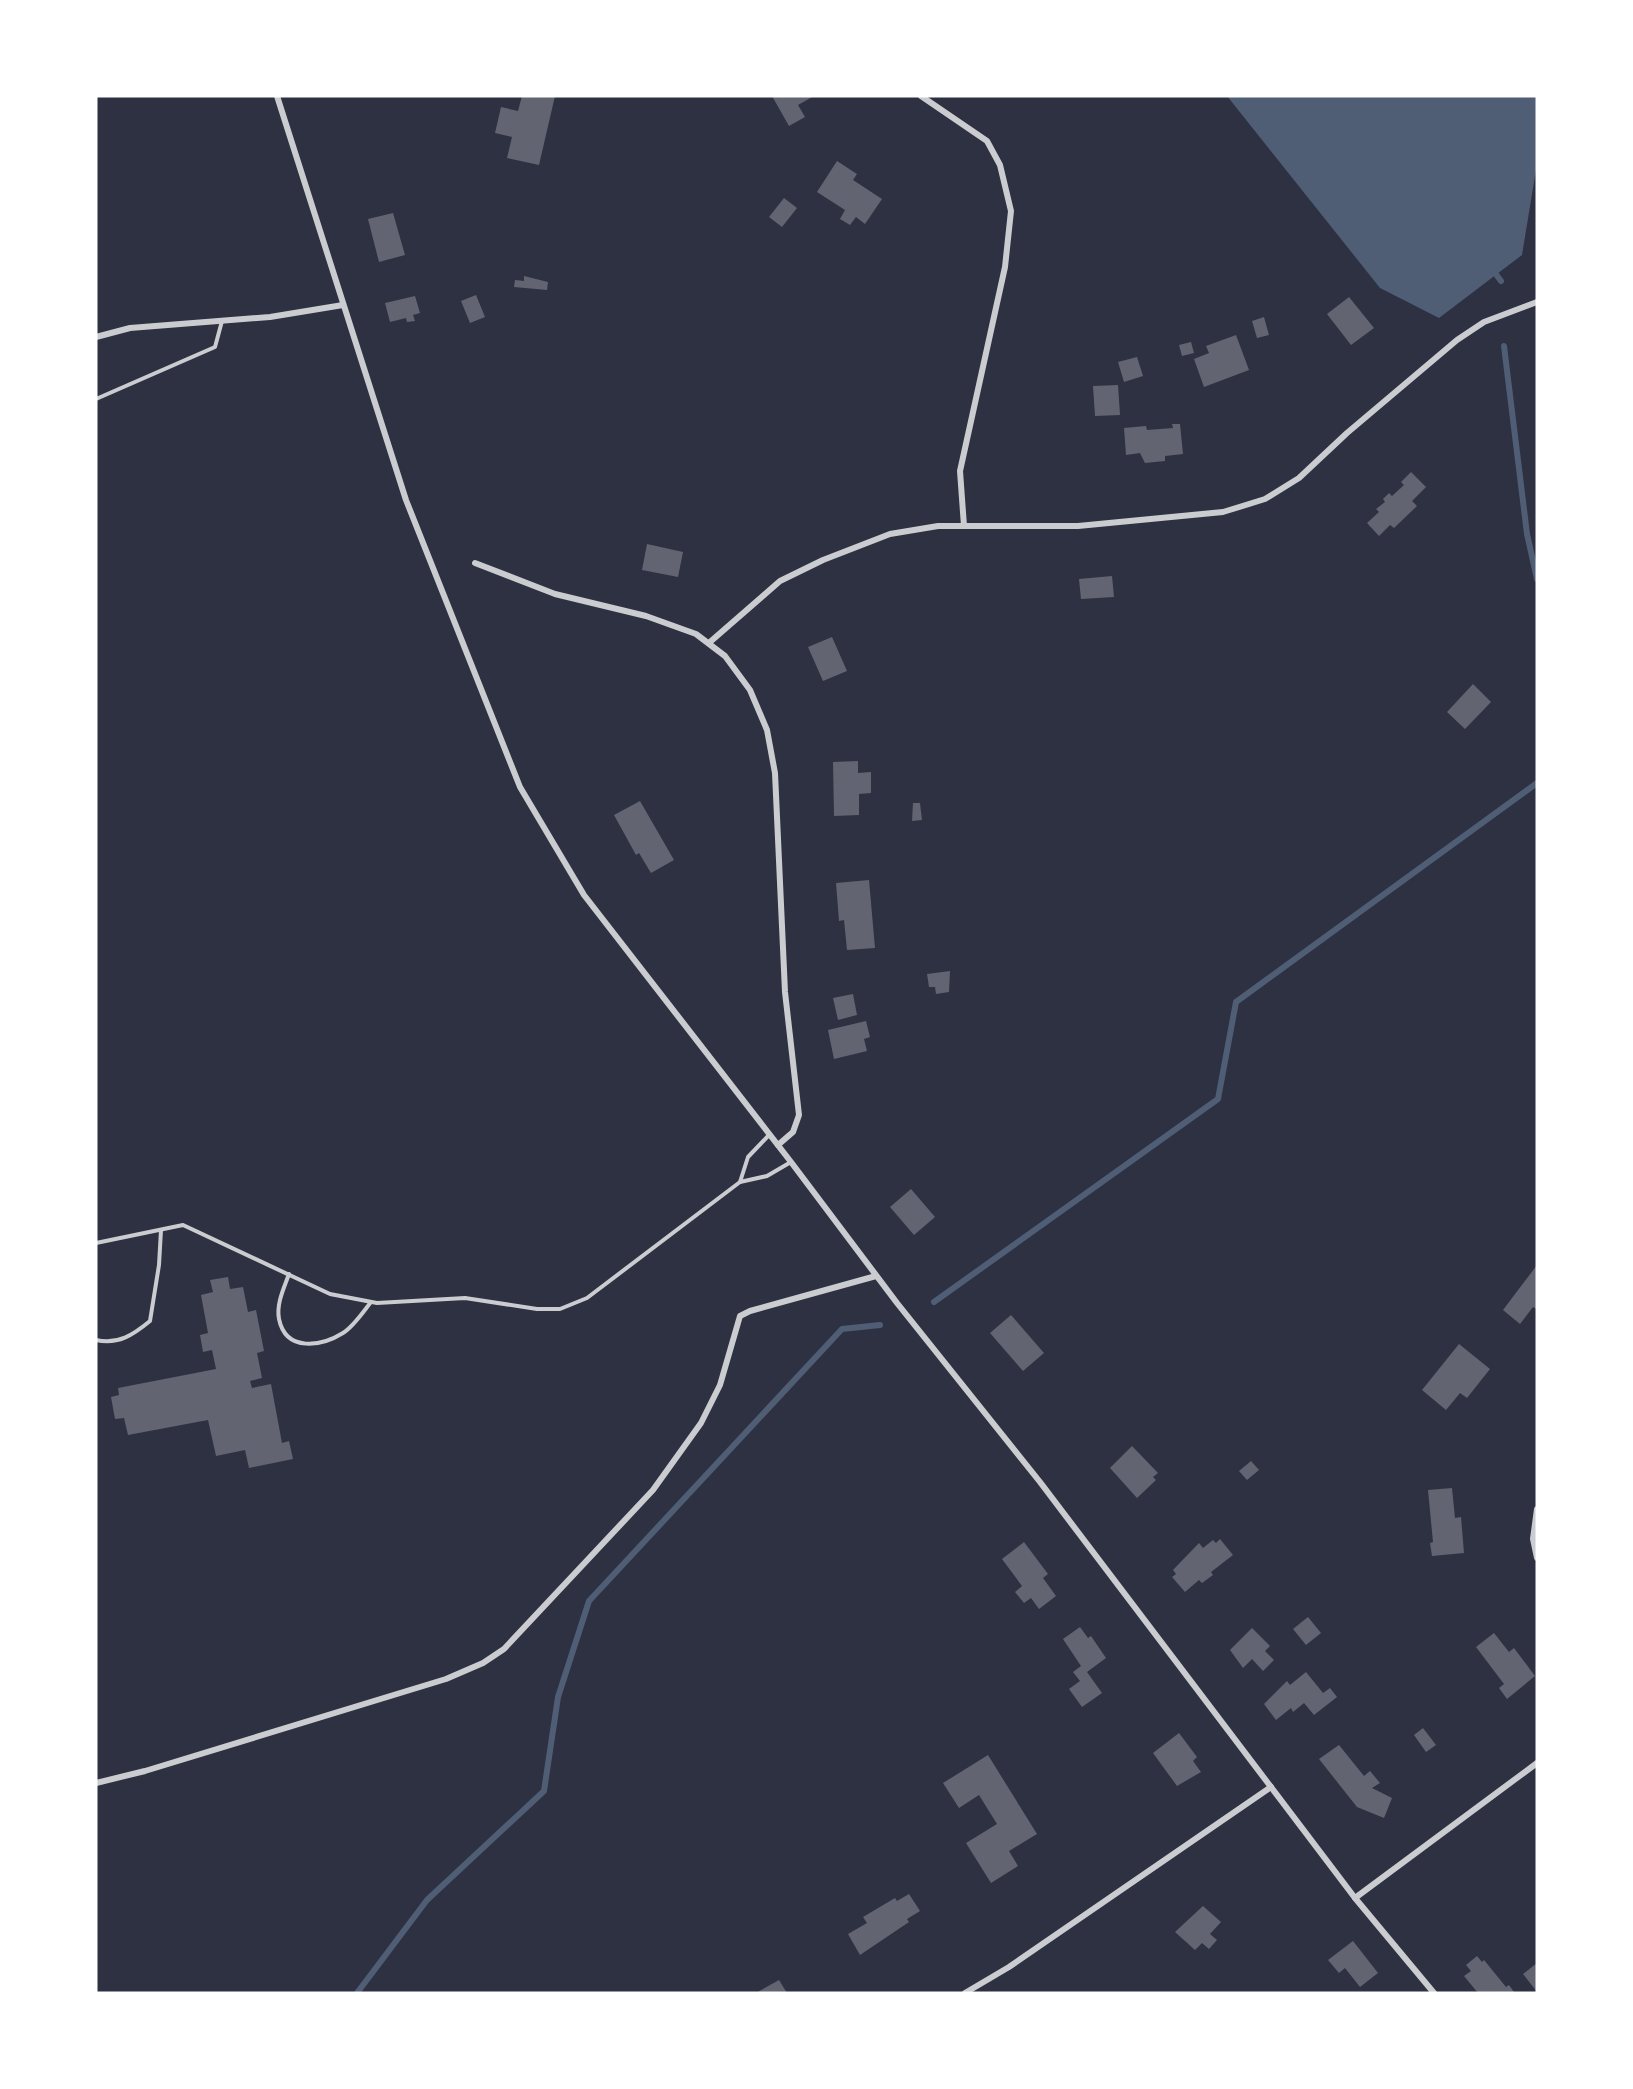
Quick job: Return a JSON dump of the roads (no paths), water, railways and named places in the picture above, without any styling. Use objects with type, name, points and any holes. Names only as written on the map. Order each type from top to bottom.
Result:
[{"type":"street","points":[[277,96],[409,510],[520,787],[584,895],[778,1145],[876,1276],[1040,1482],[1355,1898],[1434,1993]]},
{"type":"street","points":[[921,96],[987,141],[1000,165],[1011,211],[1005,267],[960,471],[964,526]]},
{"type":"street","points":[[710,642],[780,581],[824,560],[890,534],[922,528],[964,526],[1078,526],[1223,512],[1265,499],[1299,478],[1347,433],[1457,340],[1484,322],[1537,302]]},
{"type":"street","points":[[96,337],[130,328],[276,316],[343,305]]},
{"type":"street","points":[[475,563],[555,594],[646,616],[681,628],[710,642],[725,656],[750,690],[767,730],[775,773],[785,992],[800,1115],[793,1132],[778,1145]]},
{"type":"street","points":[[96,1783],[145,1772],[446,1679],[483,1664],[504,1649],[537,1616],[652,1490],[700,1423],[720,1385],[740,1316],[750,1311],[876,1276]]},
{"type":"street","points":[[1537,1509],[1533,1539],[1537,1558]]},
{"type":"street","points":[[1355,1898],[1537,1763]]},
{"type":"street","points":[[965,1993],[1009,1967],[1271,1787]]},
{"type":"lane","points":[[96,399],[214,347],[222,321]]},
{"type":"lane","points":[[740,1182],[748,1157],[770,1135]]},
{"type":"lane","points":[[96,1243],[183,1225],[330,1294],[371,1302],[465,1298],[537,1309],[560,1309],[587,1298],[740,1182],[767,1176],[791,1162]]},
{"type":"lane","points":[[96,1340],[110,1343],[132,1335],[150,1321],[159,1265],[161,1230]]},
{"type":"lane","points":[[289,1274],[281,1295],[279,1320],[288,1337],[303,1345],[324,1343],[346,1332],[371,1302]]},
{"type":"water","points":[[1227,96],[1537,96],[1537,164],[1522,255],[1439,318],[1380,288]]},
{"type":"waterway","points":[[1492,269],[1501,281]]},
{"type":"waterway","points":[[1504,346],[1527,534],[1537,579]]},
{"type":"waterway","points":[[934,1302],[1218,1099],[1236,1002],[1537,783]]},
{"type":"waterway","points":[[357,1993],[427,1900],[544,1791],[558,1697],[589,1601],[842,1329],[880,1325]]}]
